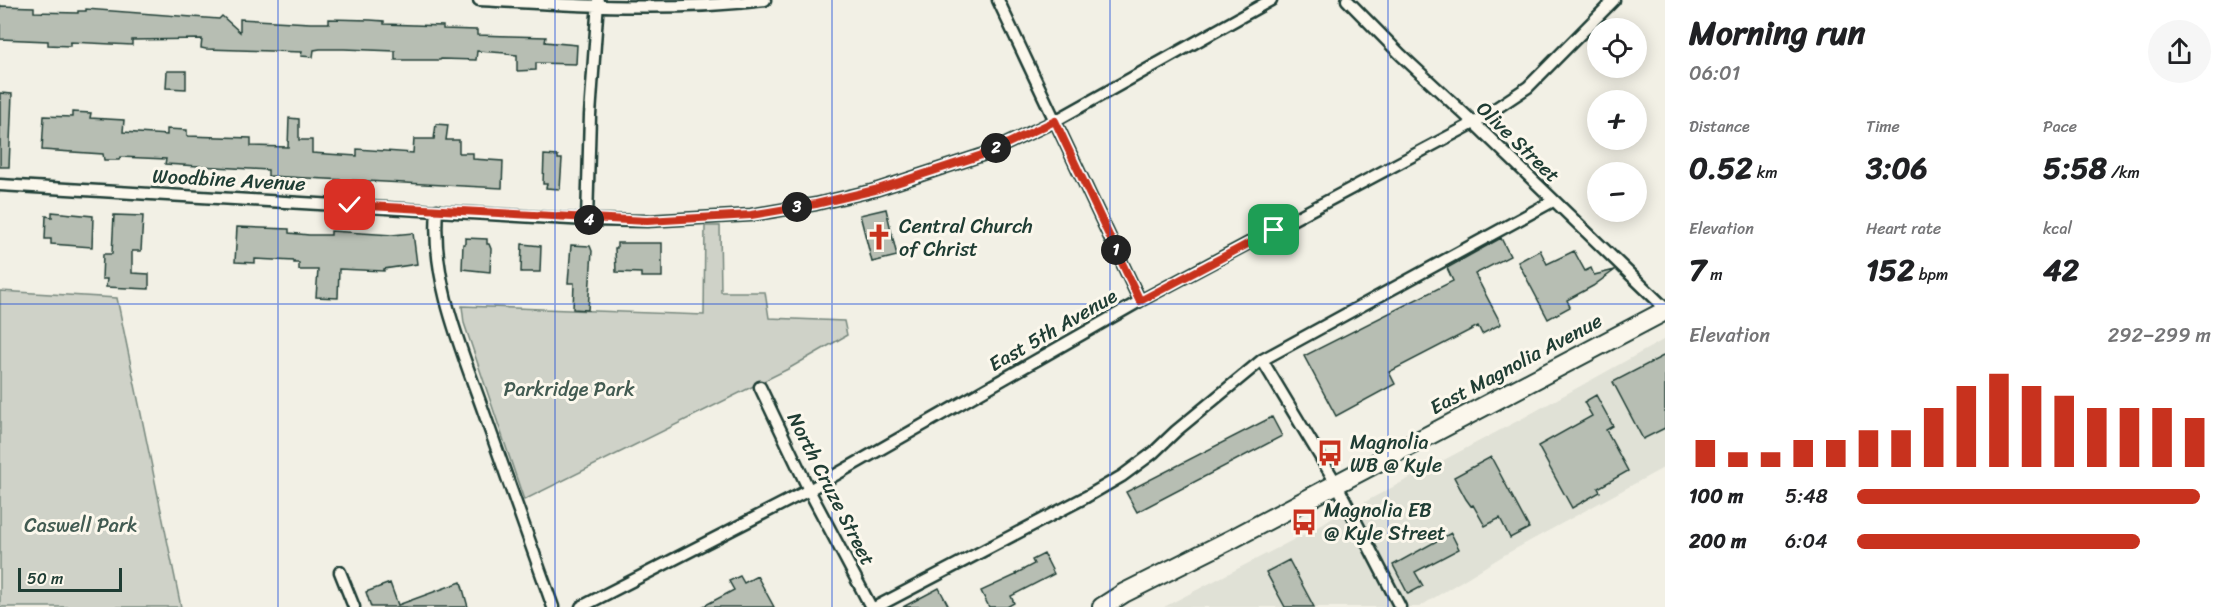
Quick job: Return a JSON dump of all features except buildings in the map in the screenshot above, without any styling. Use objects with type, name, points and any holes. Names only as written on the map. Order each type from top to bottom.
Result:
[{"type":"main road","name":"East Magnolia Avenue","points":[[1102,607],[1665,310]]},
{"type":"street","points":[[479,0],[719,6],[765,0]]},
{"type":"street","points":[[998,0],[1140,301]]},
{"type":"street","name":"Woodbine Avenue","points":[[0,185],[587,220],[647,221],[751,215],[816,204],[875,190],[985,154],[1055,121],[1271,0]]},
{"type":"street","name":"Olive Street","points":[[1347,0],[1401,56],[1474,123],[1665,310]]},
{"type":"street","name":"East 5th Avenue","points":[[581,607],[809,490],[1140,301],[1474,123],[1528,87],[1614,0]]},
{"type":"street","points":[[587,220],[590,115],[598,3]]},
{"type":"street","points":[[873,607],[1086,497],[1122,476],[1153,453],[1176,431],[1262,360],[1553,201]]},
{"type":"street","points":[[437,210],[440,275],[454,327],[553,607]]},
{"type":"street","points":[[1262,360],[1336,483],[1400,607]]},
{"type":"street","name":"North Cruze Street","points":[[760,387],[809,490],[873,607]]},
{"type":"street","points":[[340,572],[354,607]]},
{"type":"shaded area","points":[[1665,339],[1665,467],[1506,554],[1419,607],[1164,607],[1316,528],[1340,512],[1356,504],[1359,505],[1523,418]]},
{"type":"green space","name":"Parkridge Park","points":[[705,226],[720,226],[721,292],[765,292],[769,318],[844,321],[847,335],[788,369],[524,500],[464,323],[462,306],[704,315]]},
{"type":"green space","name":"Caswell Park","points":[[0,291],[117,298],[181,607],[0,607]]},
{"type":"place","name":"Central Church of Christ","points":[[879,237]]},
{"type":"place","name":"Magnolia WB @ Kyle","points":[[1330,453]]},
{"type":"place","name":"Magnolia EB @ Kyle Street","points":[[1304,522]]},
{"type":"route","points":[[350,205],[587,220],[647,221],[751,215],[816,204],[875,190],[985,154],[1055,121],[1140,301],[1274,230]]}]
